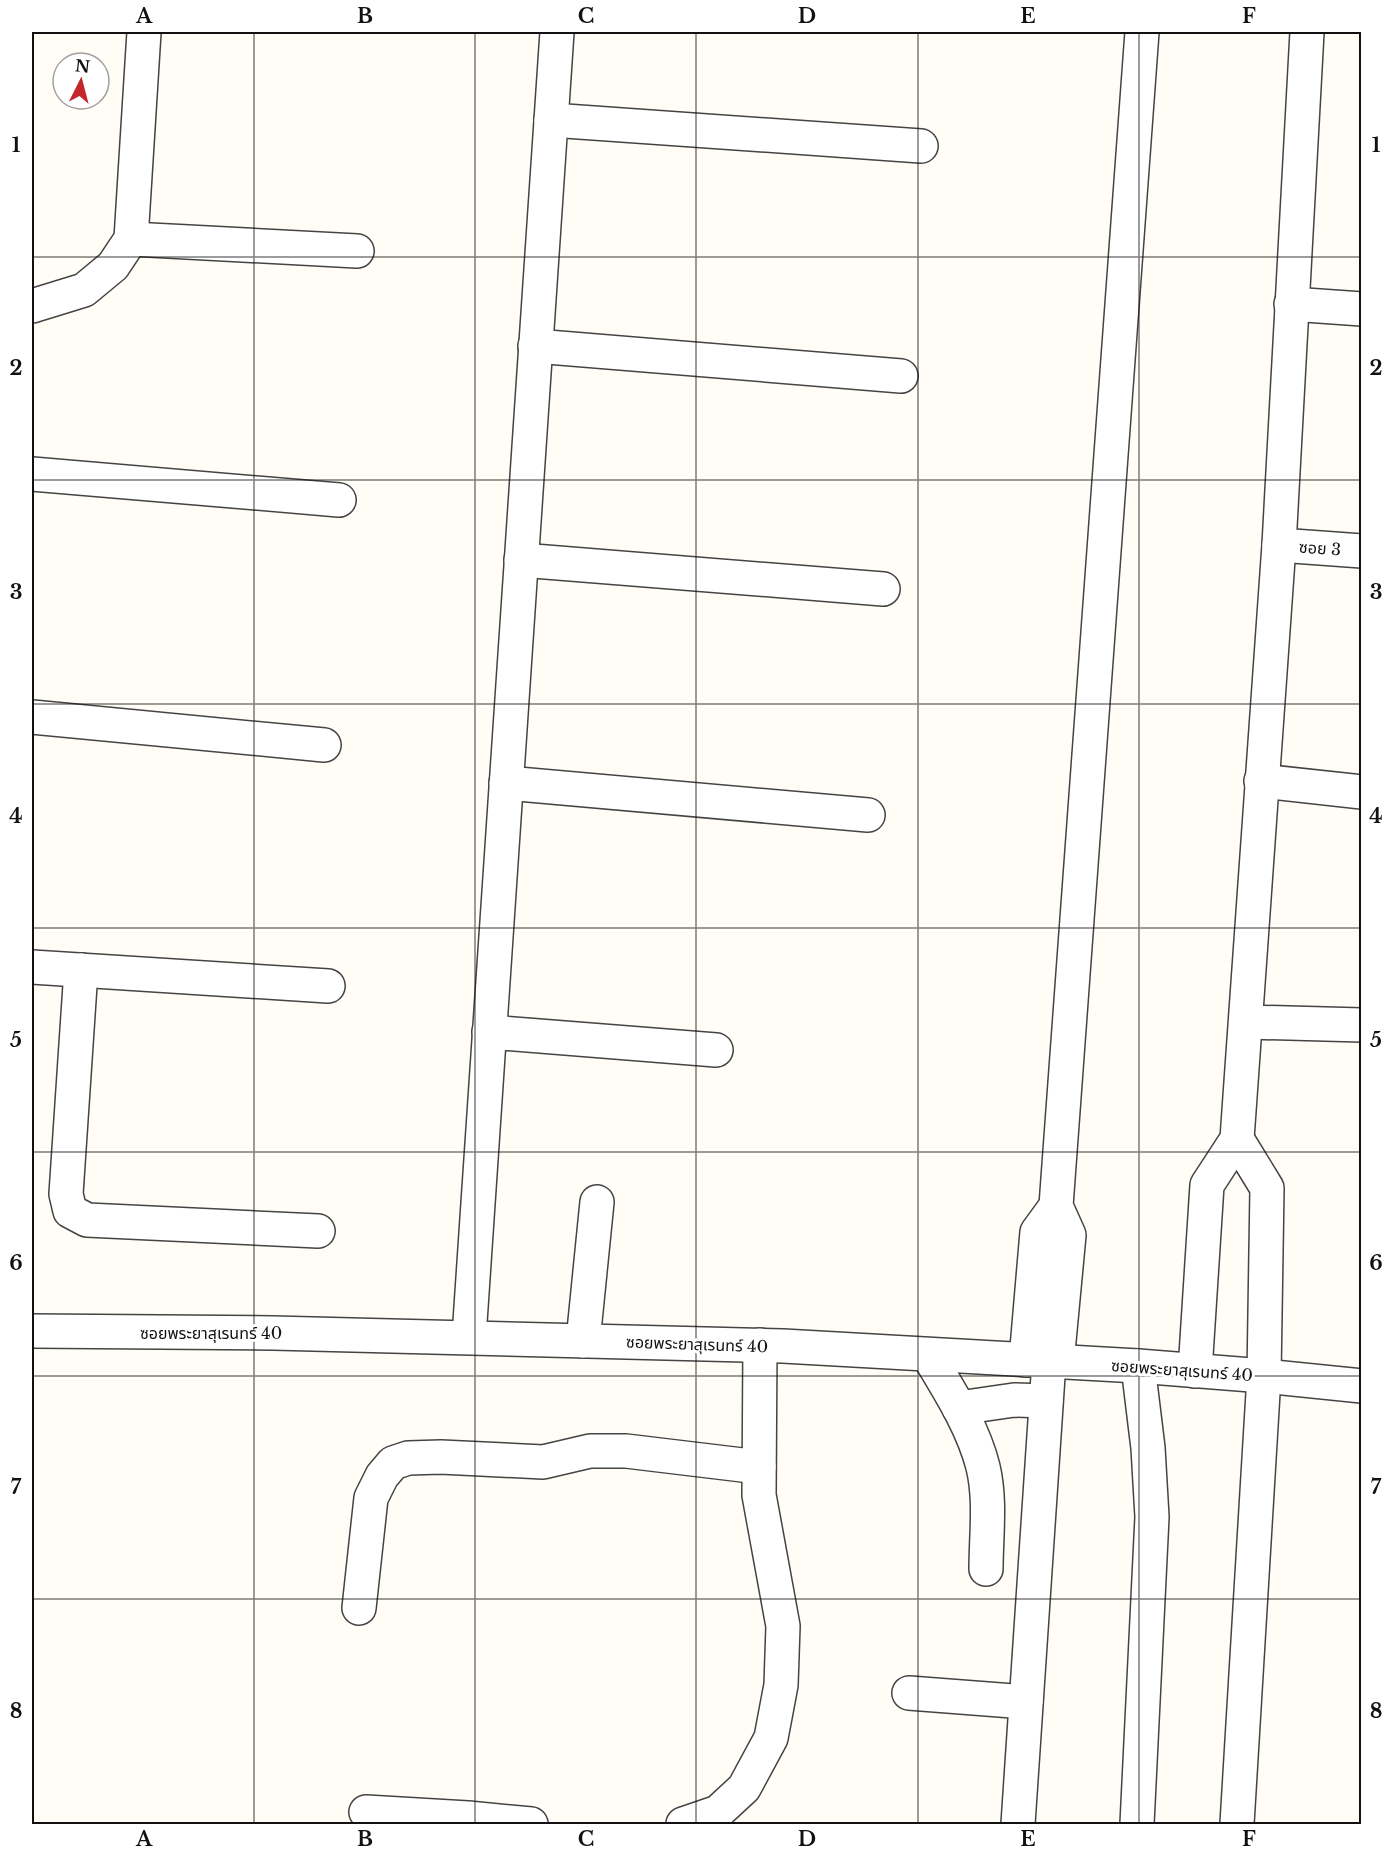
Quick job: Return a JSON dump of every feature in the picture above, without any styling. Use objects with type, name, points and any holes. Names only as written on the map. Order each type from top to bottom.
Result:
[{"type":"street","points":[[32,306],[84,290],[113,266],[131,239],[144,32]]},
{"type":"street","points":[[469,1337],[556,32]]},
{"type":"street","points":[[1018,1824],[1046,1401],[1044,1361],[1069,1235],[1056,1206],[1142,32]]},
{"type":"street","points":[[1195,1371],[1207,1185],[1237,1138],[1279,545],[1307,32]]},
{"type":"street","points":[[550,120],[921,146]]},
{"type":"street","points":[[131,239],[357,250]]},
{"type":"street","points":[[1291,304],[1362,309]]},
{"type":"street","points":[[535,346],[901,376]]},
{"type":"street","points":[[32,474],[339,500]]},
{"type":"street","name":"ซอย 3","points":[[1279,545],[1362,551]]},
{"type":"street","points":[[521,560],[883,589]]},
{"type":"street","points":[[32,717],[324,745]]},
{"type":"street","points":[[1261,781],[1362,792]]},
{"type":"street","points":[[506,783],[868,815]]},
{"type":"street","points":[[32,967],[328,986]]},
{"type":"street","points":[[81,970],[66,1194],[70,1211],[87,1220],[318,1231]]},
{"type":"street","points":[[1246,1022],[1362,1025]]},
{"type":"street","points":[[489,1032],[716,1050]]},
{"type":"street","points":[[1237,1138],[1267,1188],[1264,1376],[1237,1824]]},
{"type":"street","points":[[583,1341],[597,1203]]},
{"type":"street","name":"ซอยพระยาสุเรนทร์ 40","points":[[32,1331],[273,1333],[760,1345],[1138,1366],[1362,1386]]},
{"type":"street","points":[[683,1824],[718,1812],[744,1788],[771,1738],[781,1685],[783,1626],[759,1495],[760,1345]]},
{"type":"street","points":[[928,1355],[959,1408],[977,1445],[984,1469],[986,1569]]},
{"type":"street","points":[[1137,1824],[1152,1517],[1148,1448],[1138,1366]]},
{"type":"street","points":[[959,1408],[1014,1400],[1046,1401]]},
{"type":"street","points":[[359,1608],[371,1498],[382,1476],[393,1463],[408,1458],[441,1457],[543,1462],[590,1451],[626,1451],[759,1467]]},
{"type":"street","points":[[909,1693],[1026,1702]]},
{"type":"street","points":[[366,1812],[531,1824]]}]
